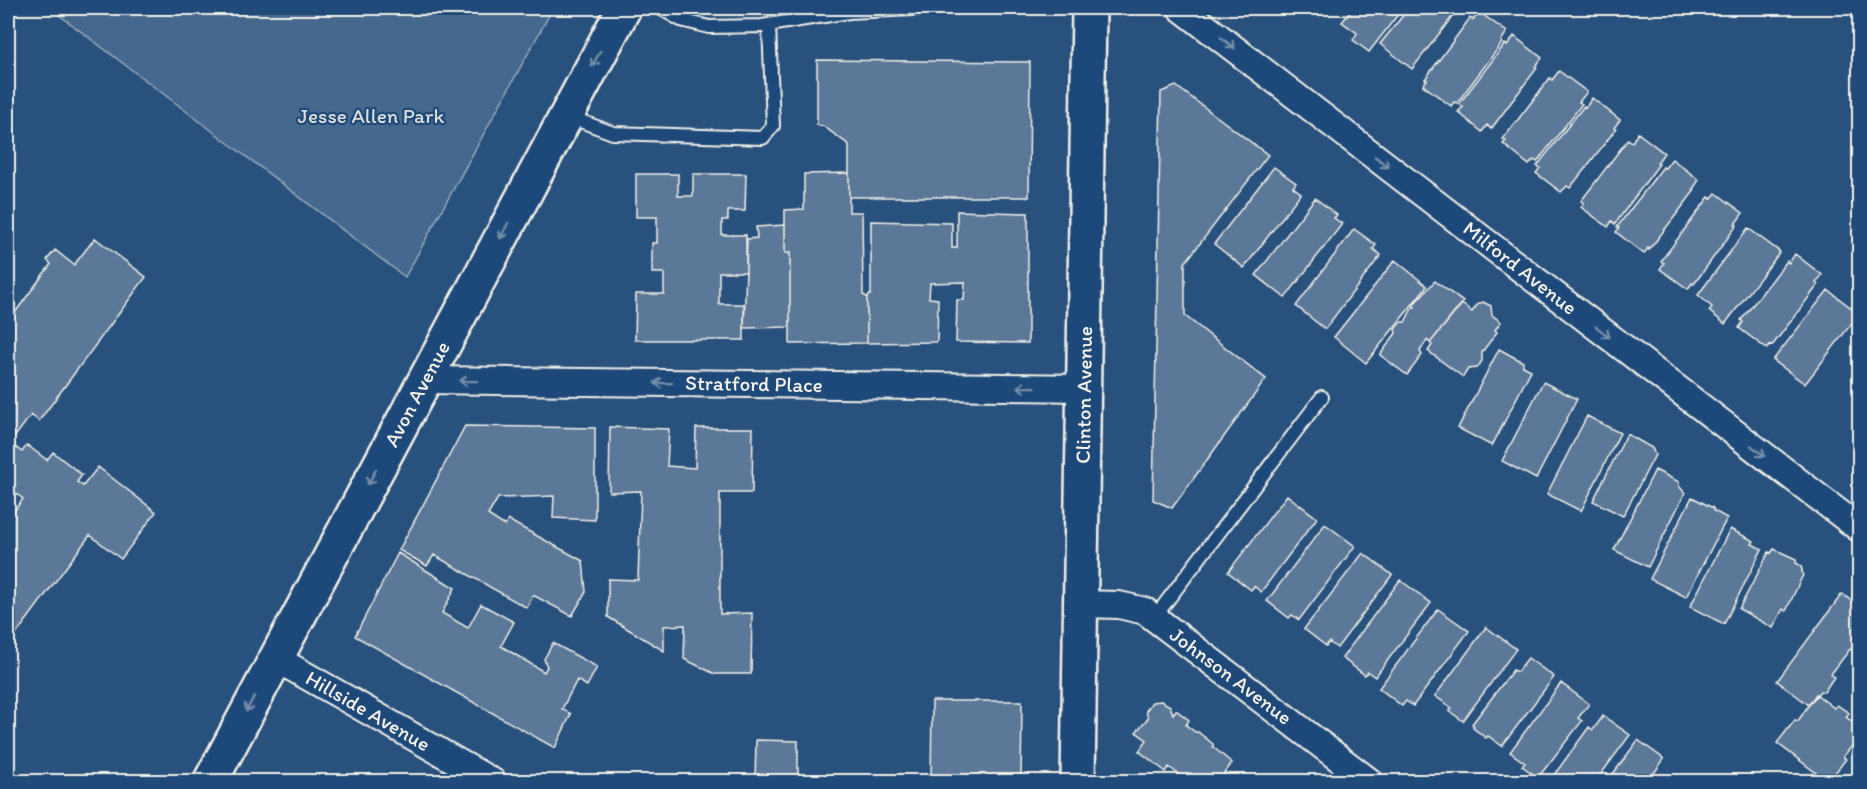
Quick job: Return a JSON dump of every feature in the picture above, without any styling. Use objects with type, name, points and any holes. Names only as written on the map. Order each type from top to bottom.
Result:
[{"type":"street","name":"Avon Avenue","points":[[210,781],[624,8]]},
{"type":"street","name":"Clinton Avenue","points":[[1078,782],[1089,8]]},
{"type":"street","name":"Milford Avenue","points":[[1181,8],[1860,529]]},
{"type":"street","name":"Stratford Place","points":[[424,380],[1085,388]]},
{"type":"street","name":"Johnson Avenue","points":[[1080,604],[1132,607],[1145,611],[1370,782]]},
{"type":"street","name":"Hillside Avenue","points":[[275,658],[493,782]]},
{"type":"lane","points":[[660,8],[681,20],[709,27],[769,25],[849,12],[933,8]]},
{"type":"lane","points":[[566,116],[613,133],[763,138],[773,126],[769,25]]},
{"type":"lane","points":[[1154,618],[1322,397]]},
{"type":"green space","name":"Jesse Allen Park","points":[[50,8],[553,8],[405,277]]},
{"type":"building","points":[[1353,8],[1403,8],[1369,52],[1353,40],[1357,33],[1342,22]]},
{"type":"building","points":[[1409,8],[1459,8],[1412,69],[1380,44]]},
{"type":"building","points":[[1479,12],[1507,32],[1502,43],[1457,103],[1454,102],[1451,106],[1423,85],[1427,80],[1425,79],[1470,18],[1473,20]]},
{"type":"building","points":[[1514,36],[1542,58],[1491,129],[1487,125],[1482,132],[1458,112],[1463,107],[1459,104],[1505,44],[1507,46]]},
{"type":"building","points":[[817,60],[1030,62],[1029,197],[849,197],[849,145],[823,126],[817,125]]},
{"type":"building","points":[[1559,71],[1587,92],[1579,102],[1582,104],[1537,162],[1534,160],[1529,165],[1503,144],[1506,141],[1503,139],[1550,78],[1552,80]]},
{"type":"building","points":[[1176,86],[1268,155],[1185,263],[1185,316],[1266,379],[1172,508],[1153,500],[1161,92]]},
{"type":"building","points":[[1592,98],[1620,120],[1614,128],[1616,129],[1570,188],[1567,186],[1561,192],[1536,173],[1540,168],[1537,166]]},
{"type":"building","points":[[1638,133],[1664,153],[1657,163],[1659,164],[1615,224],[1612,221],[1608,227],[1581,207],[1584,203],[1581,201],[1628,139],[1632,142]]},
{"type":"building","points":[[1672,159],[1699,180],[1693,189],[1695,190],[1644,254],[1616,232],[1619,228],[1617,227],[1663,167],[1665,168]]},
{"type":"building","points":[[1274,167],[1296,183],[1293,187],[1301,193],[1244,268],[1214,244]]},
{"type":"building","points":[[849,173],[849,212],[862,212],[863,295],[867,297],[867,343],[790,344],[790,253],[785,253],[785,210],[804,209],[804,174]]},
{"type":"building","points":[[636,174],[678,174],[678,196],[693,196],[693,174],[746,174],[745,211],[728,211],[728,220],[722,220],[722,235],[746,235],[746,272],[719,272],[719,304],[744,304],[744,340],[635,340],[636,294],[664,294],[664,273],[652,273],[652,243],[657,243],[657,217],[636,217]]},
{"type":"building","points":[[1716,193],[1743,213],[1735,224],[1737,225],[1688,289],[1660,269],[1664,263],[1661,261],[1709,197],[1711,199]]},
{"type":"building","points":[[1315,198],[1337,215],[1334,218],[1342,224],[1285,298],[1256,275]]},
{"type":"building","points":[[957,211],[1028,213],[1028,343],[956,342],[957,300],[964,300],[965,282],[930,283],[929,298],[938,299],[937,342],[867,343],[867,297],[871,294],[871,221],[952,223],[952,248],[957,248]]},
{"type":"building","points":[[785,225],[785,253],[790,253],[790,327],[744,328],[747,239],[757,238],[756,227]]},
{"type":"building","points":[[1748,228],[1780,252],[1725,324],[1709,311],[1712,307],[1698,295]]},
{"type":"building","points":[[1354,229],[1376,245],[1373,249],[1381,255],[1325,329],[1296,306]]},
{"type":"building","points":[[95,238],[146,277],[39,421],[31,415],[10,443],[22,452],[27,445],[47,460],[53,452],[82,475],[77,482],[83,486],[98,467],[156,512],[121,559],[90,535],[8,645],[8,519],[23,499],[8,487],[8,322],[51,264],[47,260],[55,250],[74,265]]},
{"type":"building","points":[[1795,254],[1822,275],[1816,283],[1818,285],[1772,346],[1770,345],[1767,349],[1739,328],[1743,322],[1741,320]]},
{"type":"building","points":[[1395,260],[1427,286],[1366,363],[1334,337]]},
{"type":"building","points":[[1435,281],[1463,302],[1430,343],[1427,340],[1420,351],[1422,355],[1407,375],[1380,355],[1396,333],[1395,329],[1401,322],[1405,322],[1412,308],[1415,307],[1413,305]]},
{"type":"building","points":[[1828,290],[1859,314],[1805,384],[1773,360]]},
{"type":"building","points":[[1483,302],[1491,306],[1492,315],[1501,322],[1495,330],[1497,332],[1482,352],[1482,361],[1477,368],[1468,369],[1463,377],[1428,351],[1432,345],[1430,343],[1462,304],[1472,312],[1478,304]]},
{"type":"building","points":[[1499,349],[1523,362],[1523,366],[1531,370],[1492,446],[1458,428]]},
{"type":"building","points":[[1543,382],[1577,399],[1536,479],[1502,461]]},
{"type":"building","points":[[1587,416],[1620,433],[1581,511],[1547,494]]},
{"type":"building","points":[[465,426],[595,428],[595,520],[553,518],[554,496],[498,498],[488,515],[505,526],[508,520],[583,561],[586,592],[572,616],[533,595],[527,608],[434,555],[427,566],[399,550]]},
{"type":"building","points":[[610,427],[669,429],[667,466],[695,468],[696,428],[753,428],[752,493],[720,493],[720,614],[752,613],[751,674],[715,674],[684,659],[685,625],[664,626],[664,651],[608,617],[608,579],[638,580],[641,491],[609,492]]},
{"type":"building","points":[[1627,434],[1652,448],[1655,455],[1623,516],[1593,501]]},
{"type":"building","points":[[1655,470],[1679,482],[1679,486],[1685,493],[1648,567],[1614,550]]},
{"type":"building","points":[[1287,495],[1317,518],[1261,592],[1254,586],[1251,590],[1228,572]]},
{"type":"building","points":[[1692,497],[1727,518],[1686,597],[1650,579]]},
{"type":"building","points":[[1325,524],[1355,546],[1299,620],[1292,615],[1289,618],[1267,601]]},
{"type":"building","points":[[1730,529],[1754,541],[1752,544],[1762,549],[1724,624],[1690,607]]},
{"type":"building","points":[[1774,549],[1796,559],[1803,575],[1786,611],[1783,609],[1773,628],[1739,609],[1769,552],[1771,553]]},
{"type":"building","points":[[398,553],[455,588],[442,613],[468,628],[481,604],[514,622],[501,646],[544,672],[547,667],[544,659],[553,643],[597,667],[587,686],[577,680],[562,709],[571,714],[555,748],[355,636]]},
{"type":"building","points":[[1363,553],[1392,575],[1337,648],[1329,642],[1326,646],[1304,629]]},
{"type":"building","points":[[1400,580],[1431,603],[1375,677],[1368,672],[1365,675],[1342,658]]},
{"type":"building","points":[[1842,594],[1860,607],[1860,643],[1854,650],[1850,649],[1831,674],[1834,677],[1824,692],[1820,691],[1809,705],[1777,681]]},
{"type":"building","points":[[1438,609],[1469,631],[1413,706],[1406,701],[1402,706],[1379,688]]},
{"type":"building","points":[[1486,627],[1516,649],[1463,721],[1449,711],[1452,708],[1435,696]]},
{"type":"building","points":[[1528,658],[1554,677],[1502,746],[1488,736],[1486,738],[1473,728],[1472,724],[1513,670],[1517,672]]},
{"type":"building","points":[[1561,683],[1589,704],[1578,718],[1582,721],[1540,775],[1536,776],[1522,766],[1525,763],[1510,752]]},
{"type":"building","points":[[1816,694],[1834,708],[1837,705],[1849,713],[1846,717],[1860,727],[1860,736],[1843,757],[1846,759],[1828,782],[1777,743],[1795,720],[1798,721]]},
{"type":"building","points":[[932,701],[1022,701],[1021,782],[931,782]]},
{"type":"building","points":[[1161,701],[1170,706],[1173,714],[1176,710],[1189,720],[1186,725],[1213,744],[1213,747],[1232,763],[1218,782],[1202,782],[1191,773],[1186,780],[1169,767],[1166,772],[1139,751],[1147,740],[1136,732],[1148,718],[1146,711],[1152,702]]},
{"type":"building","points":[[1603,716],[1630,735],[1595,782],[1549,782],[1589,727],[1593,730]]},
{"type":"building","points":[[756,740],[798,741],[798,782],[755,782]]},
{"type":"building","points":[[1638,740],[1664,759],[1652,776],[1657,779],[1655,782],[1607,782]]}]
